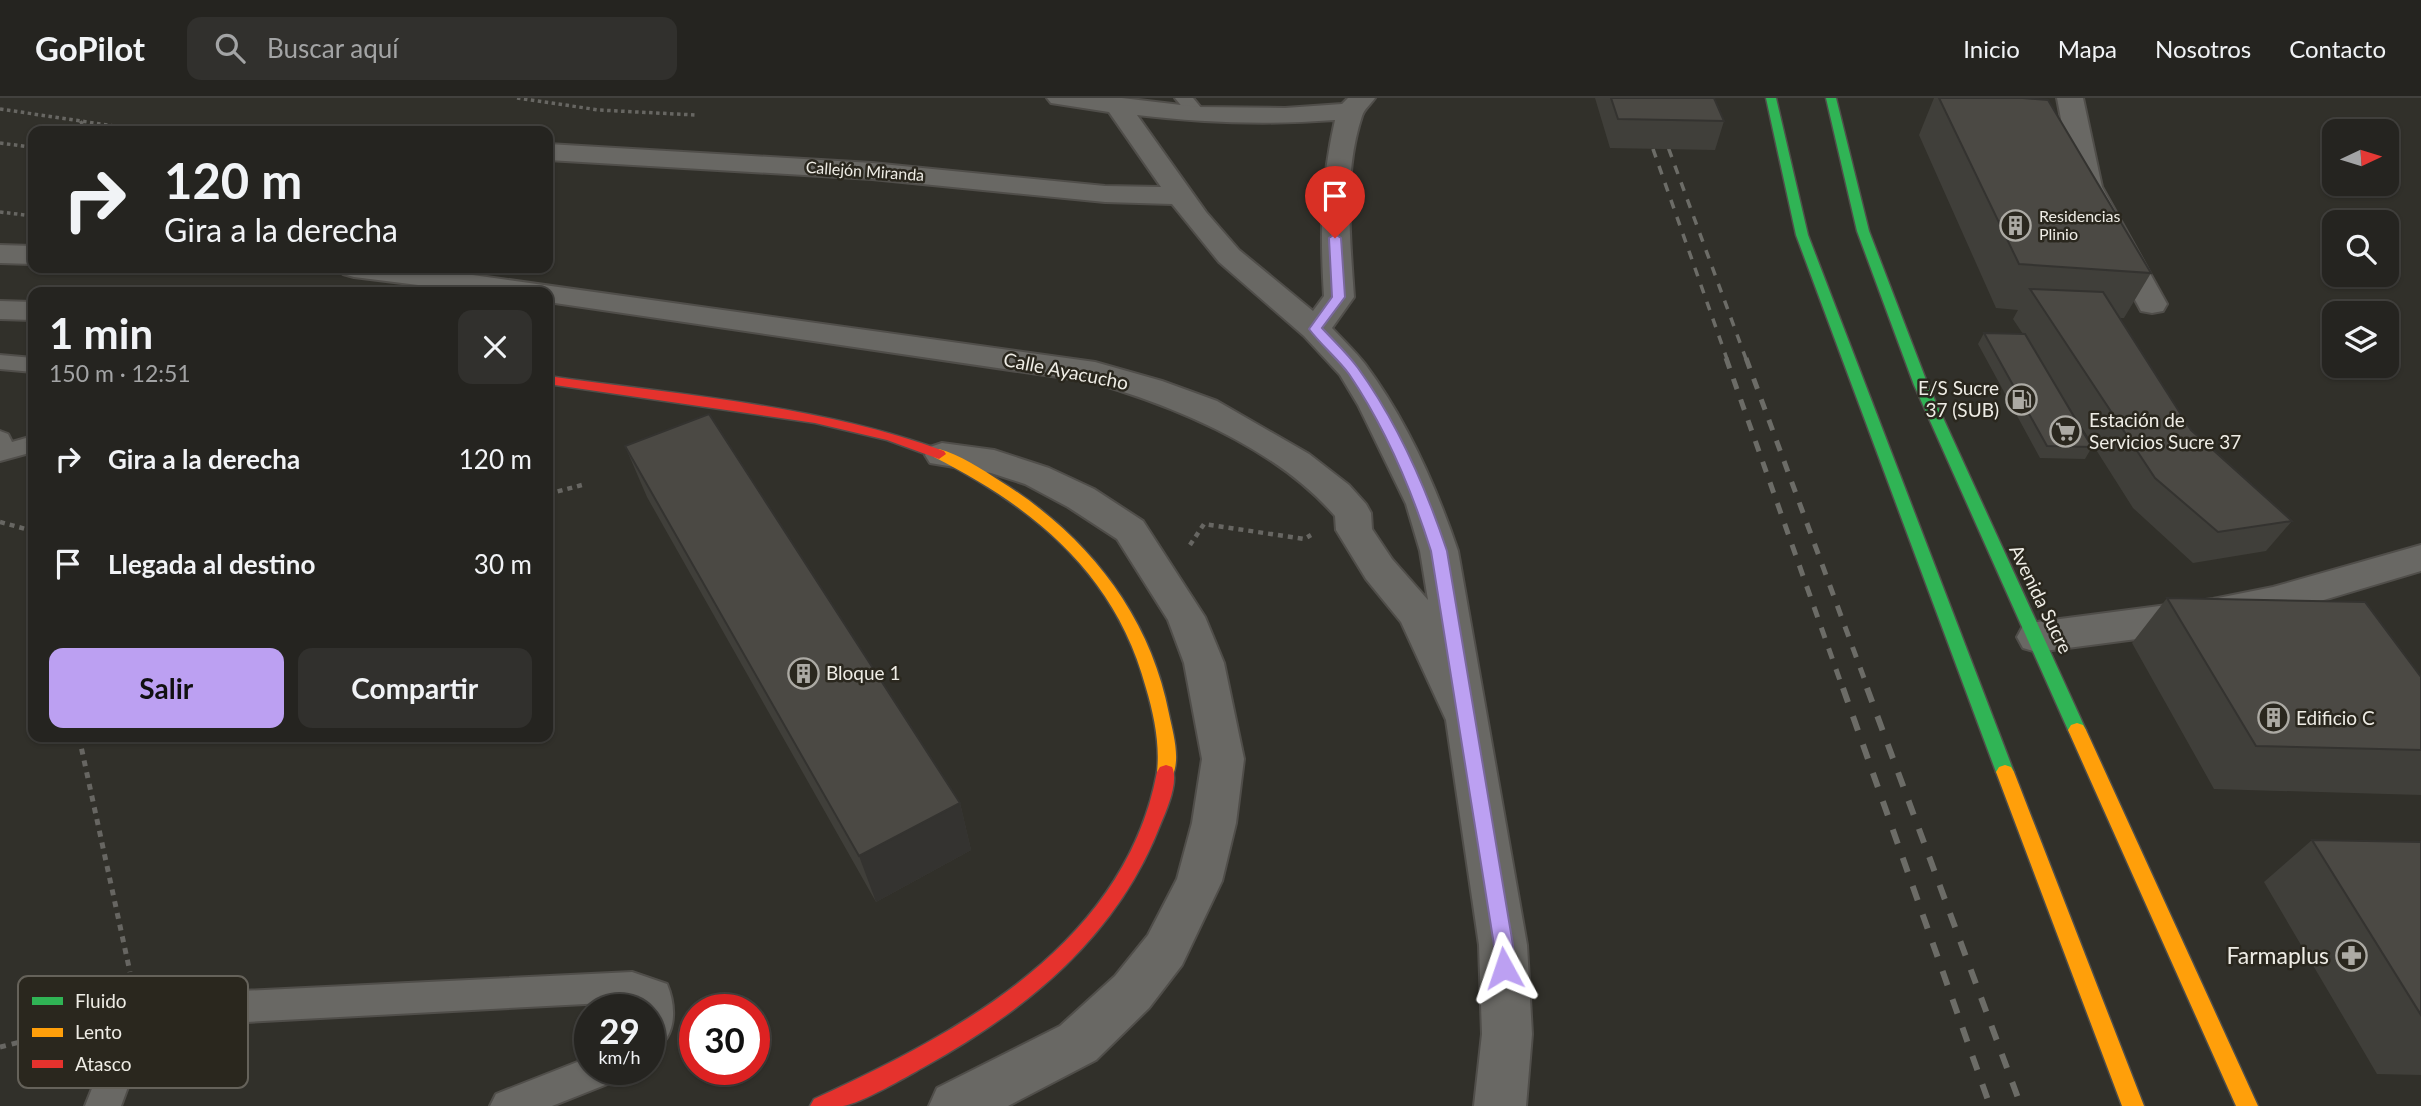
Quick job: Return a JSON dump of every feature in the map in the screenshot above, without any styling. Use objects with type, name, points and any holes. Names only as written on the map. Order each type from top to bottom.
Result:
[{"type":"main road","points":[[1771,98],[1802,235],[1826,302],[2133,1106]]},
{"type":"main road","name":"Avenida Sucre","points":[[1831,98],[1863,231],[1890,309],[1952,456],[2247,1106]]},
{"type":"main road","points":[[553,381],[730,404],[842,424],[942,455],[984,477],[1035,512],[1074,544],[1111,586],[1134,626],[1153,669],[1167,763],[1157,812],[1135,859],[1096,920],[1059,964],[1012,1003],[901,1071],[821,1106]]},
{"type":"street","points":[[1060,98],[1117,105],[1191,107],[1285,116],[1356,105],[1338,169],[1335,238],[1339,297],[1315,329]]},
{"type":"street","points":[[2070,98],[2088,187],[2152,304]]},
{"type":"street","points":[[1117,105],[1196,218],[1230,256],[1315,329],[1352,369],[1375,405],[1424,504],[1439,551],[1503,945],[1507,1034],[1500,1106]]},
{"type":"street","name":"Callejón Miranda","points":[[553,152],[886,172],[1105,194],[1181,196]]},
{"type":"street","points":[[0,254],[28,255]]},
{"type":"street","name":"Calle Ayacucho","points":[[392,273],[499,287]]},
{"type":"street","name":"Calle Ayacucho","points":[[553,294],[1095,372],[1150,388],[1205,409],[1297,462],[1336,494],[1353,513],[1354,530],[1379,569],[1417,614],[1467,721]]},
{"type":"street","points":[[0,310],[28,311]]},
{"type":"street","points":[[942,455],[994,462],[1037,476],[1081,498],[1130,530],[1186,617],[1204,663],[1217,718],[1223,760],[1214,823],[1199,881],[1166,950],[1132,992],[1078,1043],[955,1106]]},
{"type":"street","points":[[2036,637],[2213,614],[2273,601],[2421,558]]},
{"type":"lane","points":[[0,362],[28,365]]},
{"type":"lane","points":[[0,439],[2,454],[28,446]]},
{"type":"lane","points":[[248,1007],[591,990],[625,986],[643,989],[652,994]]},
{"type":"lane","points":[[508,1106],[574,1080]]},
{"type":"lane","points":[[103,1106],[110,1088]]},
{"type":"path","points":[[517,98],[599,110],[695,115]]},
{"type":"path","points":[[0,109],[84,121],[100,126]]},
{"type":"path","points":[[76,126],[84,121]]},
{"type":"path","points":[[0,143],[28,147]]},
{"type":"path","points":[[0,212],[28,215]]},
{"type":"path","points":[[553,493],[582,485]]},
{"type":"path","points":[[0,522],[28,530]]},
{"type":"path","points":[[1184,554],[1204,524],[1304,539]]},
{"type":"path","points":[[80,742],[131,976]]},
{"type":"path","points":[[0,1047],[18,1042]]},
{"type":"building","points":[[1611,98],[1714,98],[1724,121],[1618,119]]},
{"type":"building","points":[[1939,98],[2048,100],[2151,273],[2019,264]]},
{"type":"building","points":[[2030,289],[2103,292],[2191,430],[2292,521],[2218,532],[2155,478]]},
{"type":"building","points":[[1984,333],[2025,334],[2092,447],[2047,446]]},
{"type":"building","name":"Bloque 1","points":[[709,414],[960,803],[859,856],[625,446]]},
{"type":"building","points":[[2167,598],[2365,602],[2421,677],[2421,750],[2256,746]]},
{"type":"building","points":[[2312,840],[2421,842],[2421,1015]]},
{"type":"railway","points":[[1635,98],[1727,359]]},
{"type":"railway","points":[[1650,98],[1746,359]]},
{"type":"railway","points":[[1726,358],[1843,689]]},
{"type":"railway","points":[[1746,358],[1868,689]]},
{"type":"railway","points":[[1843,688],[1990,1106]]},
{"type":"railway","points":[[1867,688],[2021,1106]]},
{"type":"traffic: fast","points":[[1771,98],[1802,235],[2005,772]]},
{"type":"traffic: fast","points":[[1831,98],[1863,231],[1921,385],[2077,730]]},
{"type":"traffic: slow","points":[[939,454],[978,473],[1015,496],[1049,523],[1080,553],[1107,586],[1130,622],[1147,662],[1164,729],[1166,772]]},
{"type":"traffic: slow","points":[[2077,730],[2247,1106]]},
{"type":"traffic: slow","points":[[2005,772],[2133,1106]]},
{"type":"traffic: jam","points":[[553,381],[815,419],[890,436],[939,454]]},
{"type":"traffic: jam","points":[[821,1106],[948,1043],[1026,990],[1061,959],[1093,925],[1129,872],[1155,817],[1166,772]]},
{"type":"place","name":"Residencias Plinio","points":[[2016,225]]},
{"type":"place","name":"E/S Sucre 37 (SUB)","points":[[2022,399]]},
{"type":"place","name":"Estación de Servicios Sucre 37","points":[[2066,431]]},
{"type":"place","name":"Bloque 1","points":[[803,673]]},
{"type":"place","name":"Edificio C","points":[[2273,718]]},
{"type":"place","name":"Farmaplus","points":[[2352,956]]},
{"type":"route","points":[[1335,238],[1339,297],[1315,329],[1352,369],[1375,405],[1424,504],[1439,551],[1503,945],[1504,968]]}]
